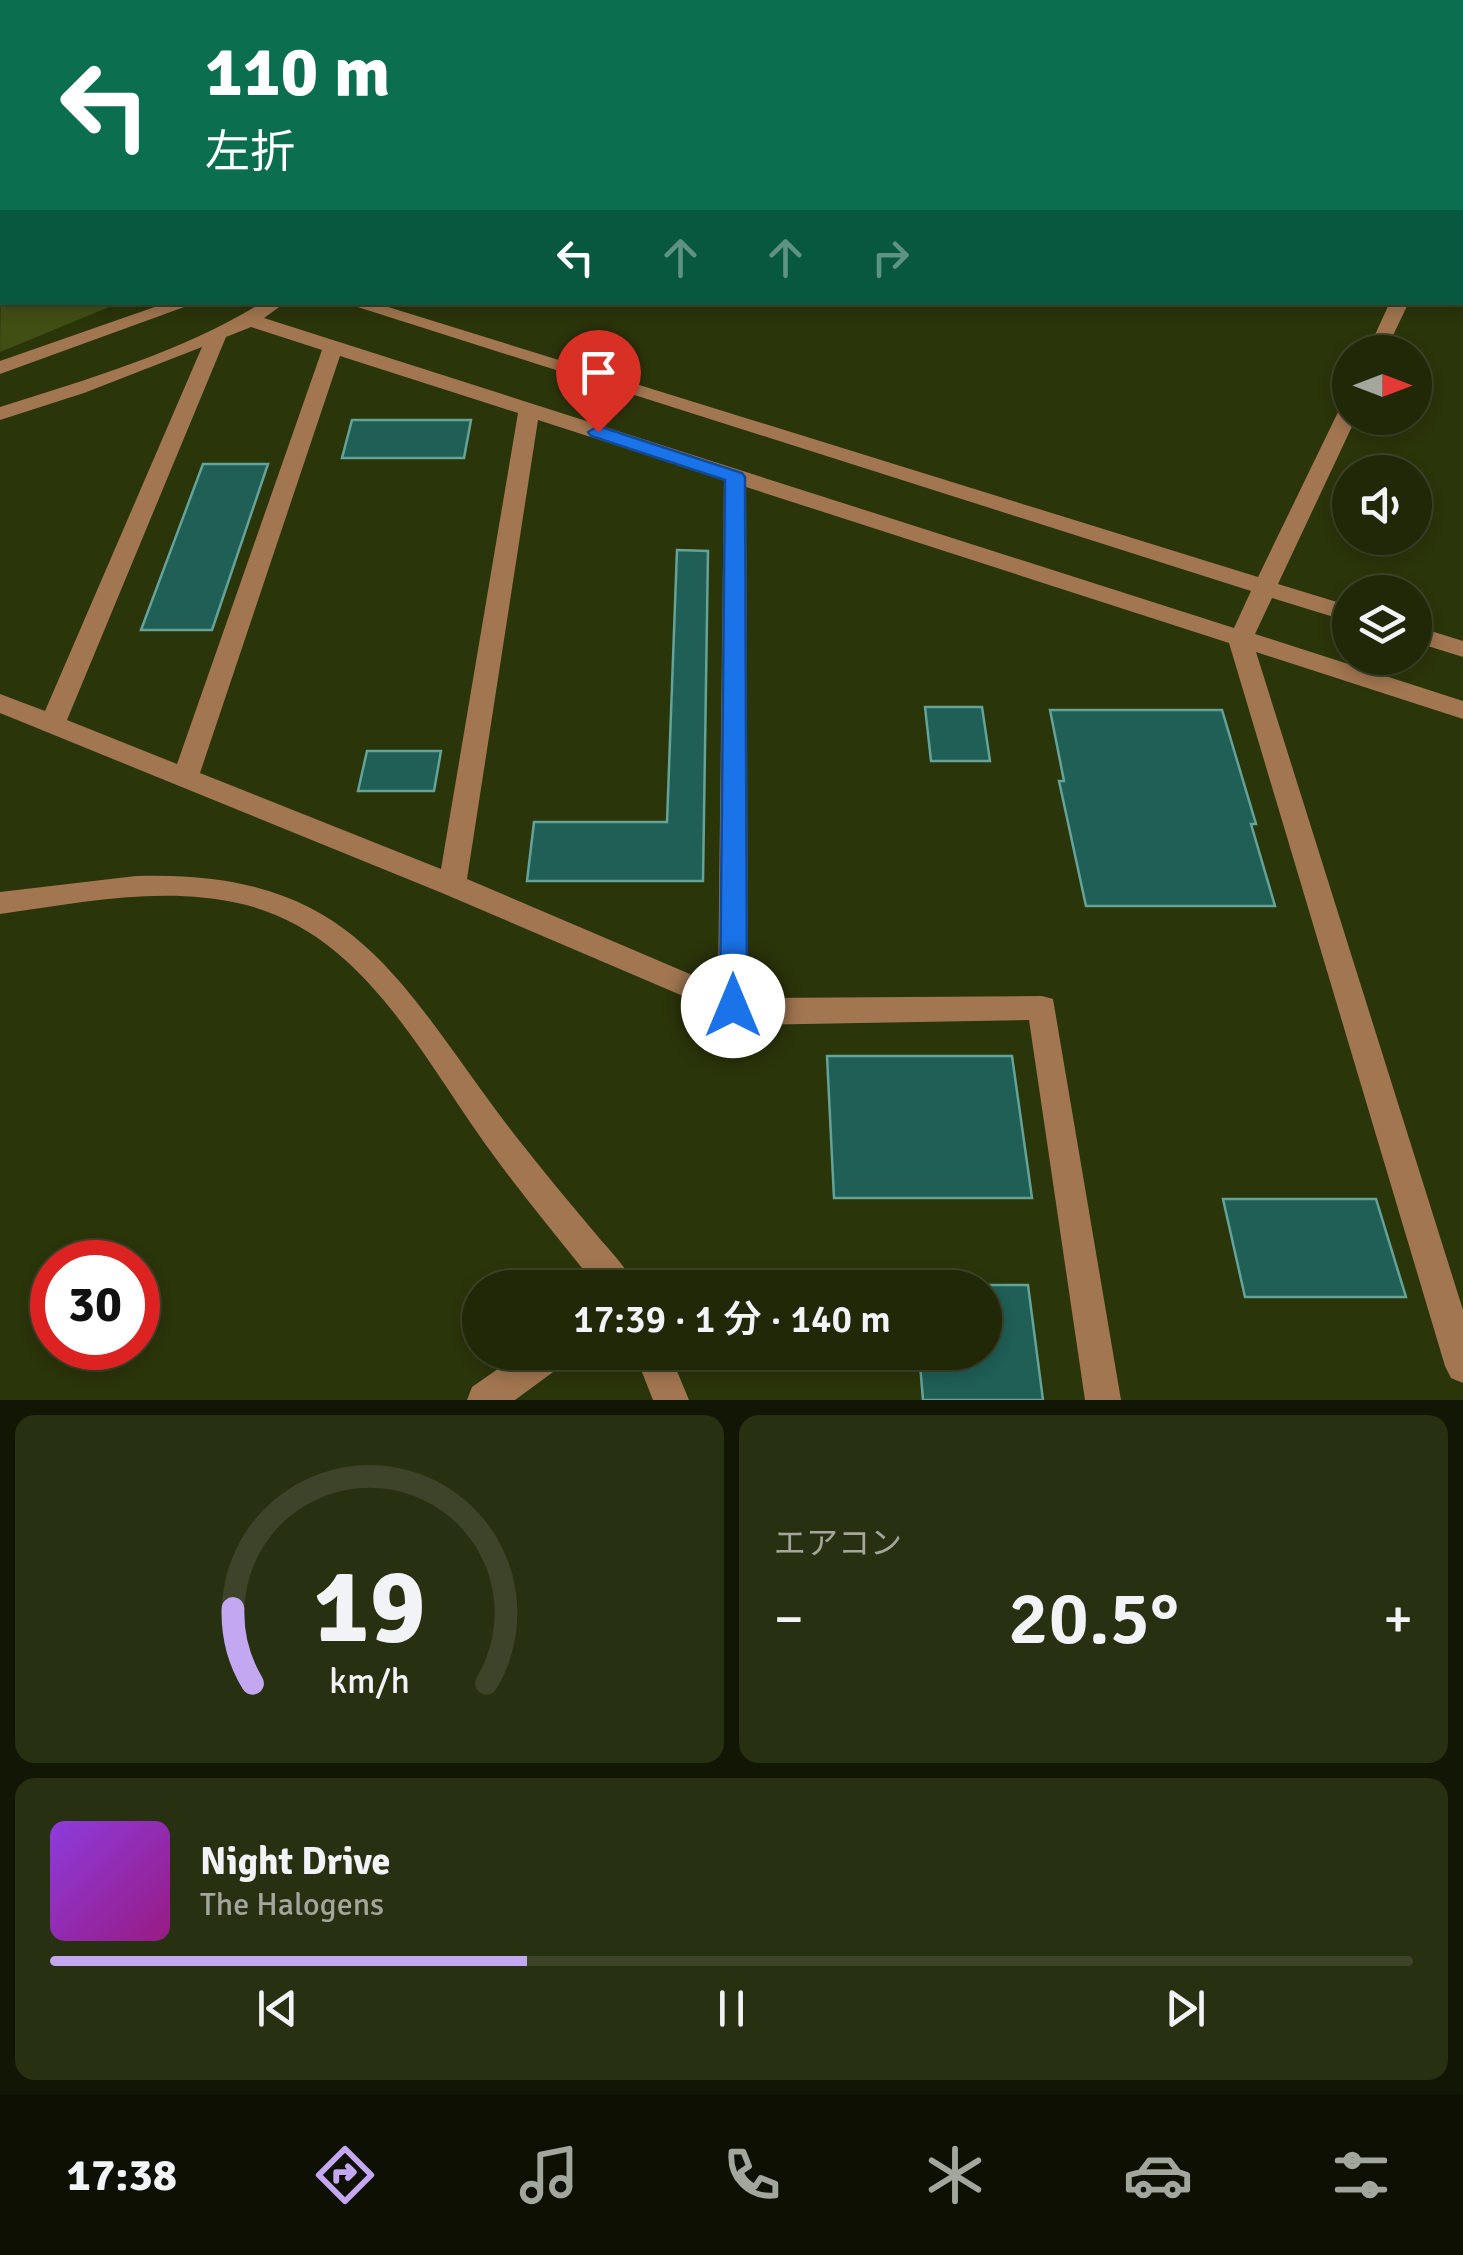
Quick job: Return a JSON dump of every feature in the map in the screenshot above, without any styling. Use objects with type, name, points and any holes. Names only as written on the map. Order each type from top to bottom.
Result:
[{"type":"street","points":[[0,368],[180,305]]},
{"type":"street","points":[[0,414],[77,389],[218,333],[272,305]]},
{"type":"street","points":[[361,305],[1332,609]]},
{"type":"street","points":[[1384,335],[1399,305]]},
{"type":"street","points":[[249,320],[1463,710]]},
{"type":"street","points":[[52,725],[218,333]]},
{"type":"street","points":[[184,779],[333,347]]},
{"type":"street","points":[[452,885],[529,410]]},
{"type":"street","points":[[1337,435],[1240,640],[1463,1366]]},
{"type":"street","points":[[733,1006],[735,477]]},
{"type":"street","points":[[1432,640],[1463,650]]},
{"type":"street","points":[[0,703],[452,885],[750,1013],[1042,1008],[1104,1400]]},
{"type":"street","points":[[0,903],[126,888],[209,888],[270,900],[326,925],[384,980],[506,1146],[605,1270]]},
{"type":"street","points":[[485,1400],[527,1370]]},
{"type":"street","points":[[658,1370],[671,1400]]},
{"type":"green space","points":[[1,305],[114,305],[0,352]]},
{"type":"building","points":[[352,420],[471,420],[464,458],[342,458]]},
{"type":"building","points":[[203,464],[268,464],[212,630],[141,630]]},
{"type":"building","points":[[677,550],[708,551],[703,881],[527,881],[534,822],[667,822]]},
{"type":"building","points":[[925,707],[982,707],[990,761],[931,761]]},
{"type":"building","points":[[1050,710],[1222,710],[1256,824],[1251,824],[1275,906],[1086,906],[1059,781],[1064,781]]},
{"type":"building","points":[[367,751],[441,751],[434,791],[358,791]]},
{"type":"building","points":[[827,1056],[1012,1056],[1032,1198],[834,1198]]},
{"type":"building","points":[[1223,1199],[1376,1199],[1406,1297],[1245,1297]]},
{"type":"building","points":[[1002,1285],[1028,1285],[1043,1400],[923,1400],[920,1370],[1002,1370]]},
{"type":"route","points":[[598,432],[735,477],[733,1006]]}]
